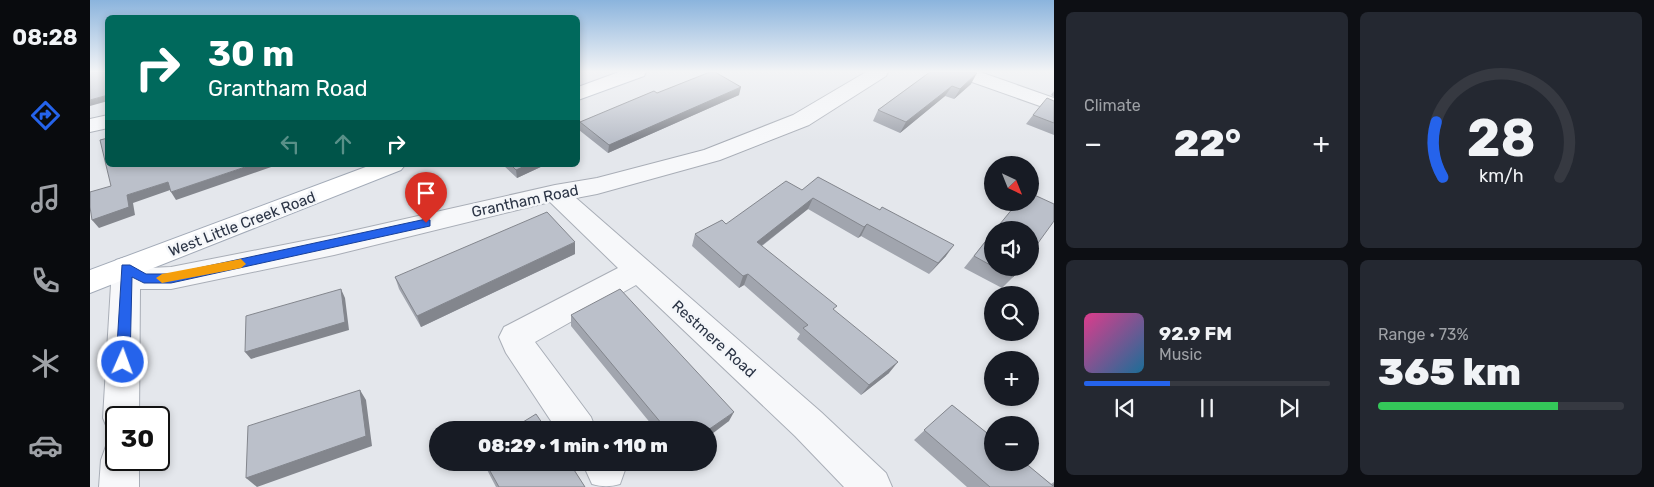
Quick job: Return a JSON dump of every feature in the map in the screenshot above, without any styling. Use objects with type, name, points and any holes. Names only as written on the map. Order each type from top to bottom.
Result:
[{"type":"main road","name":"West Little Creek Road","points":[[90,282],[388,167]]},
{"type":"street","name":"Grantham Road","points":[[126,268],[144,278],[171,278],[334,245],[555,193],[597,186],[712,155],[801,120],[842,95]]},
{"type":"street","points":[[1025,95],[1054,105]]},
{"type":"street","points":[[90,126],[105,122]]},
{"type":"street","name":"Restmere Road","points":[[555,193],[808,424],[872,487]]},
{"type":"street","points":[[121,406],[126,268]]},
{"type":"street","points":[[572,421],[515,337],[639,270]]},
{"type":"street","points":[[119,487],[120,471]]},
{"type":"building","points":[[90,95],[105,95],[105,96],[90,100]]},
{"type":"building","points":[[645,95],[723,95],[609,145],[580,122]]},
{"type":"building","points":[[899,95],[941,95],[906,122],[878,110]]},
{"type":"building","points":[[1047,98],[1054,101],[1054,123],[1033,115]]},
{"type":"building","points":[[105,139],[105,161],[100,140]]},
{"type":"building","points":[[106,167],[245,167],[171,192],[168,182],[127,195],[129,207],[92,220],[90,192],[111,186]]},
{"type":"building","points":[[818,177],[880,210],[882,207],[954,245],[938,263],[867,224],[864,227],[813,198],[757,242],[837,306],[833,309],[898,362],[869,385],[803,328],[808,325],[748,274],[743,276],[695,234],[722,220],[726,224],[786,181],[802,190]]},
{"type":"building","points":[[1039,197],[1054,204],[1054,221],[1039,242],[1039,221],[1002,221],[1011,211],[1039,211]]},
{"type":"building","points":[[547,212],[575,242],[417,316],[395,277]]},
{"type":"building","points":[[984,243],[984,262],[974,256]]},
{"type":"building","points":[[341,289],[345,322],[245,352],[246,316]]},
{"type":"building","points":[[620,289],[734,412],[717,424],[717,421],[659,421],[571,315]]},
{"type":"building","points":[[360,390],[366,436],[246,478],[248,426]]},
{"type":"building","points":[[952,405],[984,431],[984,471],[1035,471],[1053,486],[1054,484],[1054,487],[990,487],[924,430]]},
{"type":"building","points":[[536,414],[541,421],[525,421]]},
{"type":"building","points":[[490,471],[575,471],[585,487],[499,487]]},
{"type":"slow traffic","points":[[162,278],[171,278],[241,264]]},
{"type":"route","points":[[123,362],[126,268],[144,278],[171,278],[334,245],[426,223]]}]
